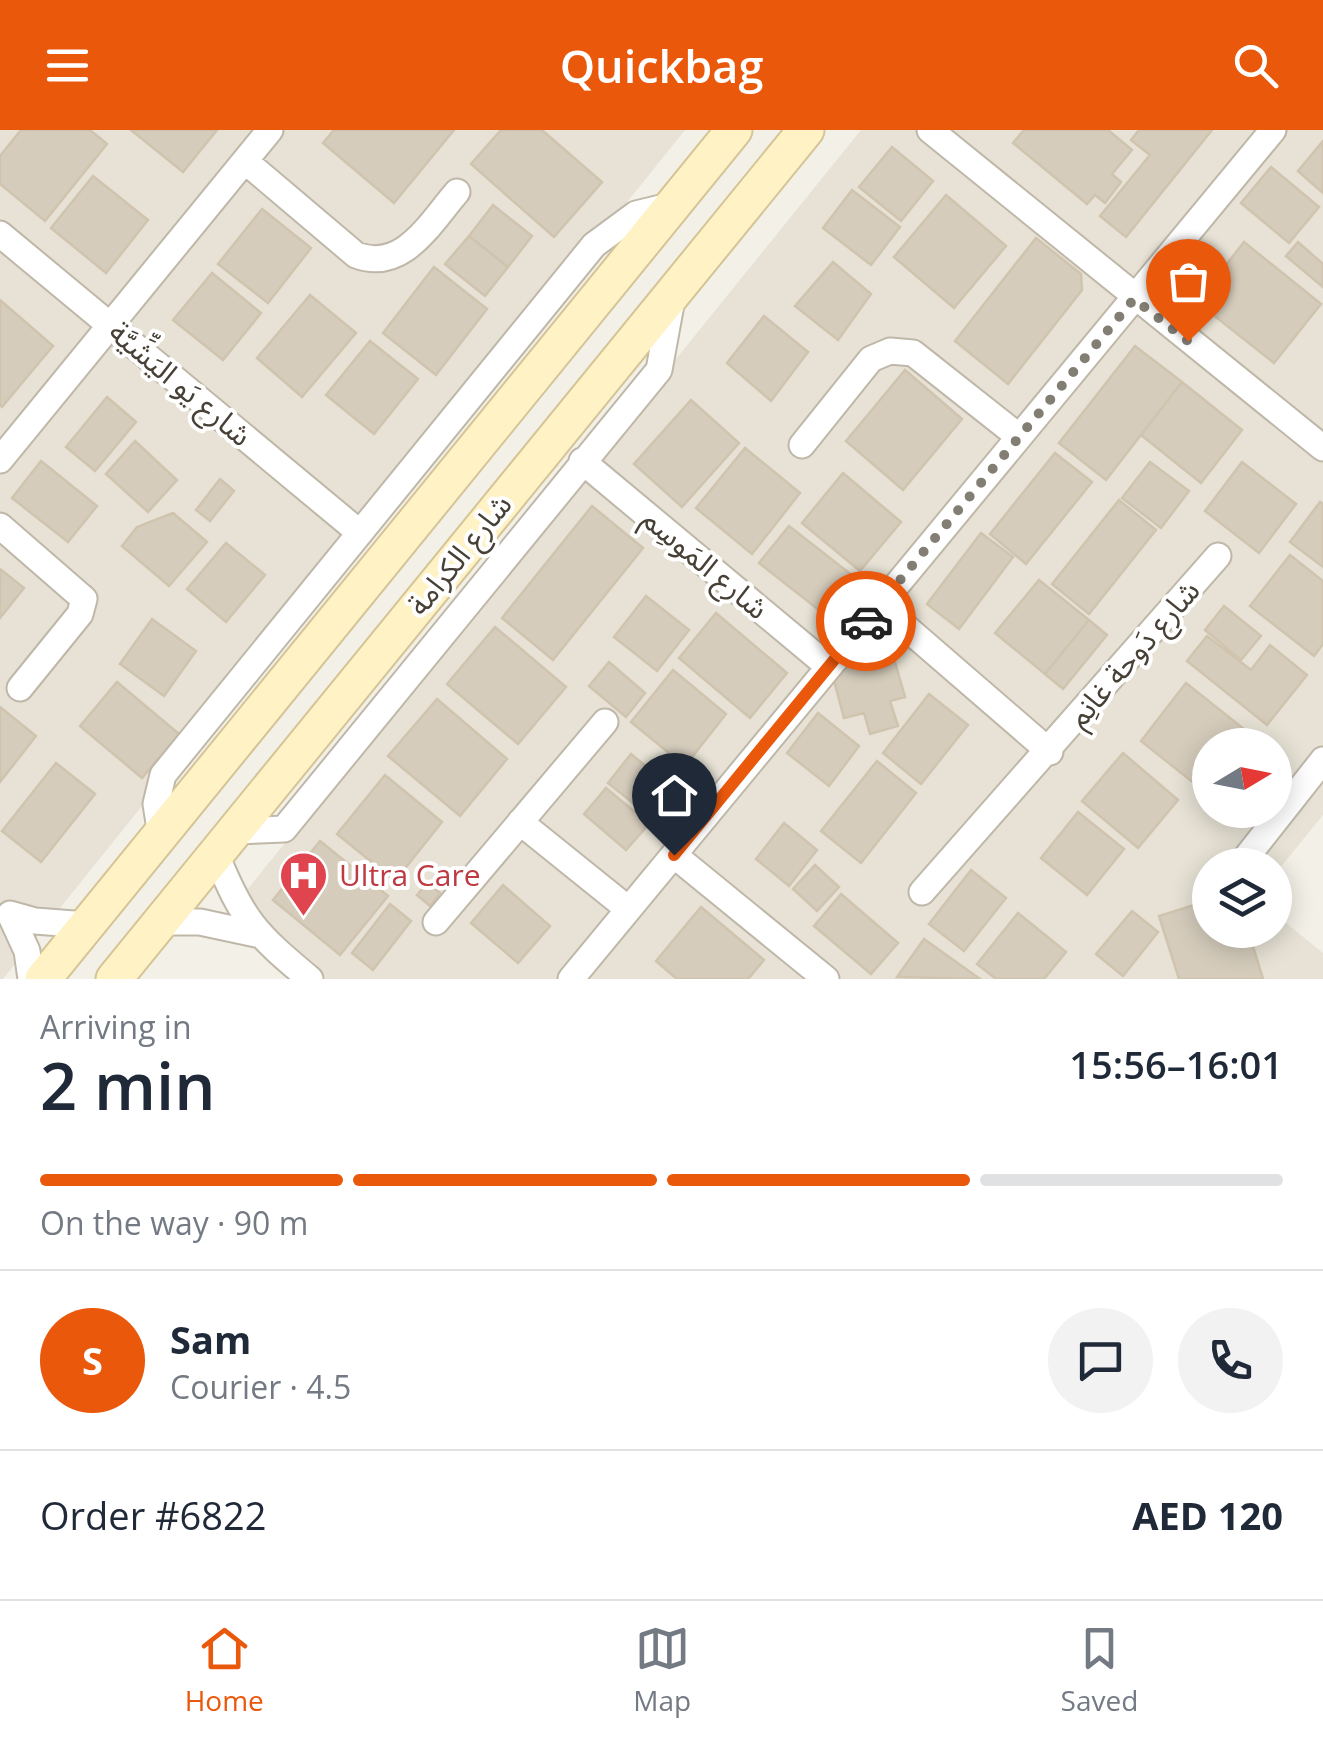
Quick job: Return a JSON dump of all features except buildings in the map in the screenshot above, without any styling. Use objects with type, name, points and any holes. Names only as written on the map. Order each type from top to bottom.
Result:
[{"type":"main road","name":"شارع الكرامة","points":[[43,979],[734,130]]},
{"type":"main road","name":"شارع الكرامة","points":[[114,979],[806,130]]},
{"type":"street","points":[[0,460],[270,130]]},
{"type":"street","points":[[930,130],[1134,299],[1323,448]]},
{"type":"street","points":[[571,979],[1273,130]]},
{"type":"street","points":[[245,161],[356,255],[369,260],[383,261],[406,250],[457,192]]},
{"type":"street","points":[[160,834],[156,804],[163,775],[594,245],[636,214],[673,205]]},
{"type":"street","name":"شارع يَو اليَشِّيَّة","points":[[0,234],[360,533]]},
{"type":"street","points":[[310,979],[256,934],[231,892],[225,842],[284,829],[658,370],[673,292]]},
{"type":"street","points":[[802,445],[870,359],[890,351],[913,353],[1018,436]]},
{"type":"street","name":"شارع المَوسِم","points":[[582,461],[828,666]]},
{"type":"street","points":[[0,526],[84,599],[80,614],[20,688]]},
{"type":"street","name":"شارع دَوحة غانِم","points":[[922,892],[1050,752],[1218,556]]},
{"type":"street","name":"شارع دَوحة غانِم","points":[[880,604],[1050,752]]},
{"type":"street","points":[[436,922],[605,722]]},
{"type":"street","points":[[1253,848],[1323,760]]},
{"type":"street","points":[[520,822],[628,909]]},
{"type":"street","points":[[674,855],[826,979]]},
{"type":"street","points":[[5,910],[35,922],[87,925]]},
{"type":"street","points":[[5,910],[27,951],[31,979]]},
{"type":"street","points":[[160,922],[200,922],[256,934]]},
{"type":"shaded area","points":[[0,130],[685,130],[3,979],[0,979]]},
{"type":"shaded area","points":[[861,130],[1323,130],[1323,815],[1292,853],[1292,848],[1192,848],[1192,948],[1292,948],[1292,928],[1323,953],[1323,979],[326,979],[254,921],[238,901]]},
{"type":"way so far","points":[[866,621],[1134,299],[1188,341]]},
{"type":"place","name":"Ultra Care","points":[[304,918]]},
{"type":"route","points":[[674,855],[866,621]]}]
